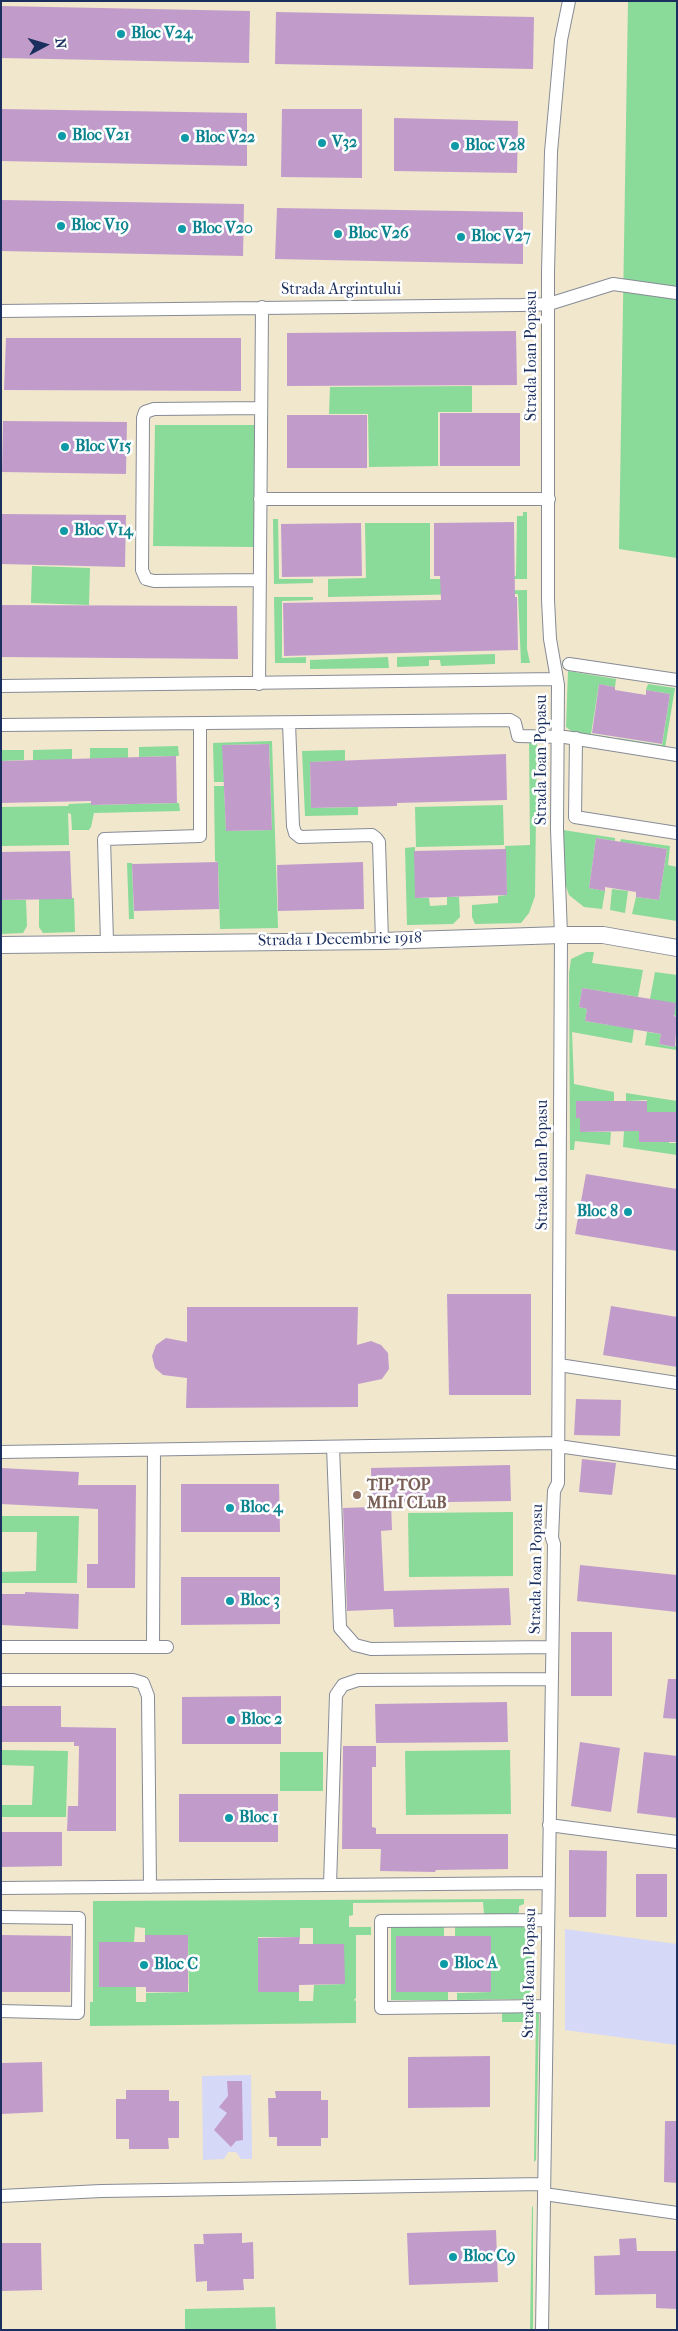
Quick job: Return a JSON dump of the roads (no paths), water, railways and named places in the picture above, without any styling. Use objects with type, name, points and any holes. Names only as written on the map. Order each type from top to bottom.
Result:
[{"type":"street","name":"Strada Ioan Popasu","points":[[542,2330],[547,1883],[554,1544],[552,1538],[554,1491],[558,1483],[561,935],[557,829],[558,685],[550,639],[548,600],[547,398],[551,152],[561,40],[569,1]]},
{"type":"street","name":"Strada Argintului","points":[[1,310],[549,304],[613,284],[677,293]]},
{"type":"street","points":[[259,684],[262,307]]},
{"type":"street","points":[[260,580],[154,581],[146,579],[142,570],[143,418],[146,412],[154,409],[261,408]]},
{"type":"street","points":[[260,499],[549,499]]},
{"type":"street","points":[[568,664],[677,680]]},
{"type":"street","points":[[1,686],[557,679]]},
{"type":"street","points":[[1,724],[200,724],[510,720],[515,723],[518,736],[576,738],[677,755]]},
{"type":"street","points":[[289,723],[293,826],[295,833],[300,837],[372,835],[376,838],[379,842],[382,941]]},
{"type":"street","points":[[107,942],[104,839],[200,836],[200,724]]},
{"type":"street","points":[[576,738],[575,817],[677,833]]},
{"type":"street","name":"Strada 1 Decembrie 1918","points":[[1,945],[107,942],[382,941],[603,935],[677,948]]},
{"type":"street","points":[[558,1365],[677,1383]]},
{"type":"street","points":[[1,1452],[558,1444],[677,1463]]},
{"type":"street","points":[[333,1447],[340,1628],[355,1645],[371,1649],[552,1647]]},
{"type":"street","points":[[154,1450],[154,1646]]},
{"type":"street","points":[[1,1647],[167,1646]]},
{"type":"street","points":[[330,1885],[336,1695],[343,1685],[358,1680],[552,1679]]},
{"type":"street","points":[[1,1680],[133,1680],[143,1683],[148,1696],[150,1886]]},
{"type":"street","points":[[549,1824],[677,1842]]},
{"type":"street","points":[[1,1888],[547,1883]]},
{"type":"street","points":[[1,1917],[79,1918],[78,2013],[1,2011]]},
{"type":"street","points":[[546,2006],[381,2008],[380,1927],[381,1920],[547,1920]]},
{"type":"street","points":[[1,2196],[109,2191],[544,2188],[677,2213]]},
{"type":"place","name":"Bloc V24","points":[[121,34]]},
{"type":"place","name":"Bloc V21","points":[[62,136]]},
{"type":"place","name":"Bloc V22","points":[[185,138]]},
{"type":"place","name":"V32","points":[[322,143]]},
{"type":"place","name":"Bloc V28","points":[[455,146]]},
{"type":"place","name":"Bloc V19","points":[[61,226]]},
{"type":"place","name":"Bloc V20","points":[[182,229]]},
{"type":"place","name":"Bloc V26","points":[[338,234]]},
{"type":"place","name":"Bloc V27","points":[[461,237]]},
{"type":"place","name":"Bloc V15","points":[[65,447]]},
{"type":"place","name":"Bloc V14","points":[[64,531]]},
{"type":"place","name":"Bloc 8","points":[[628,1212]]},
{"type":"place","name":"TIP TOP MInI CLuB","points":[[357,1495]]},
{"type":"place","name":"Bloc 4","points":[[230,1508]]},
{"type":"place","name":"Bloc 3","points":[[230,1601]]},
{"type":"place","name":"Bloc 2","points":[[231,1720]]},
{"type":"place","name":"Bloc 1","points":[[229,1818]]},
{"type":"place","name":"Bloc A","points":[[444,1964]]},
{"type":"place","name":"Bloc C","points":[[144,1965]]},
{"type":"place","name":"Bloc C9","points":[[453,2257]]}]
